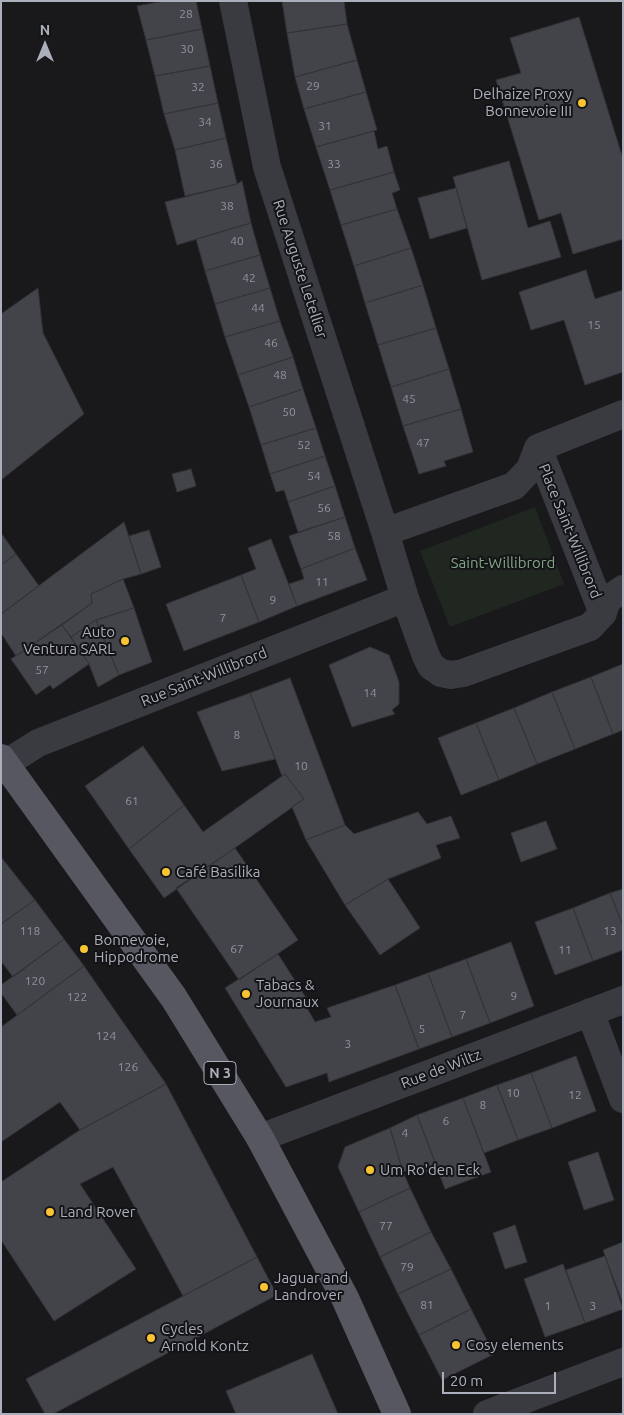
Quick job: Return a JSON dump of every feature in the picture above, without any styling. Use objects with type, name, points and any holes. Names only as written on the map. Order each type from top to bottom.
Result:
[{"type":"main road","name":"N 3","points":[[3,761],[174,998],[260,1138],[346,1298],[397,1414]]},
{"type":"street","name":"Rue Auguste Letellier","points":[[233,1],[267,167],[385,532]]},
{"type":"street","points":[[623,414],[538,448],[530,469],[514,486],[385,532],[405,598],[426,656],[431,666],[441,673],[451,675],[463,673],[590,627],[602,613],[608,600],[623,589]]},
{"type":"street","name":"Place Saint-Willibrord","points":[[538,448],[602,613]]},
{"type":"street","name":"Rue Saint-Willibrord","points":[[3,761],[38,743],[405,598]]},
{"type":"street","name":"Rue de Wiltz","points":[[260,1138],[623,1000]]},
{"type":"street","points":[[590,1012],[623,1099]]},
{"type":"street","points":[[487,1414],[623,1362]]},
{"type":"green space","name":"Saint-Willibrord","points":[[535,507],[564,584],[450,627],[420,551]]},
{"type":"building","points":[[164,1],[196,1],[202,29],[146,40],[137,6]]},
{"type":"building","points":[[282,1],[344,1],[347,24],[287,33]]},
{"type":"building","points":[[579,17],[623,159],[623,239],[573,254],[561,213],[539,220],[496,80],[521,73],[510,38]]},
{"type":"building","points":[[347,24],[357,60],[295,77],[287,33]]},
{"type":"building","points":[[202,29],[210,66],[155,76],[146,40]]},
{"type":"building","points":[[357,60],[366,92],[304,109],[295,77]]},
{"type":"building","points":[[210,66],[218,103],[164,114],[155,76]]},
{"type":"building","points":[[366,92],[377,130],[316,147],[304,109]]},
{"type":"building","points":[[218,103],[226,138],[175,150],[164,114]]},
{"type":"building","points":[[374,131],[378,149],[387,146],[394,172],[330,190],[316,147]]},
{"type":"building","points":[[226,138],[237,184],[185,196],[175,150]]},
{"type":"building","points":[[509,161],[528,228],[550,221],[561,257],[482,280],[453,177]]},
{"type":"building","points":[[394,172],[400,190],[392,193],[397,209],[341,225],[330,190]]},
{"type":"building","points":[[242,181],[251,223],[177,245],[165,202],[237,184]]},
{"type":"building","points":[[456,188],[467,228],[430,239],[418,198]]},
{"type":"building","points":[[397,209],[411,248],[354,266],[341,225]]},
{"type":"building","points":[[251,223],[260,255],[205,271],[196,239]]},
{"type":"building","points":[[411,248],[423,285],[365,303],[354,266]]},
{"type":"building","points":[[260,255],[270,288],[215,304],[205,271]]},
{"type":"building","points":[[586,270],[595,299],[623,290],[623,372],[585,385],[564,320],[531,330],[519,292]]},
{"type":"building","points":[[423,285],[436,328],[378,345],[365,303]]},
{"type":"building","points":[[38,288],[43,333],[84,414],[1,480],[1,314]]},
{"type":"building","points":[[270,288],[280,321],[225,337],[215,304]]},
{"type":"building","points":[[280,321],[293,357],[238,375],[225,337]]},
{"type":"building","points":[[436,328],[449,369],[391,387],[378,345]]},
{"type":"building","points":[[293,357],[303,389],[249,407],[238,375]]},
{"type":"building","points":[[449,369],[461,409],[403,426],[391,387]]},
{"type":"building","points":[[303,389],[316,428],[261,445],[249,407]]},
{"type":"building","points":[[461,409],[473,452],[444,461],[446,466],[419,474],[403,426]]},
{"type":"building","points":[[316,428],[325,456],[270,474],[261,445]]},
{"type":"building","points":[[325,456],[335,486],[288,502],[284,490],[276,492],[270,474]]},
{"type":"building","points":[[191,469],[196,486],[177,492],[172,474]]},
{"type":"building","points":[[335,486],[345,517],[298,532],[288,502]]},
{"type":"building","points":[[345,517],[355,548],[301,569],[289,536]]},
{"type":"building","points":[[124,522],[141,574],[123,579],[91,594],[92,603],[16,656],[1,633],[1,614]]},
{"type":"building","points":[[149,530],[161,567],[141,574],[129,536]]},
{"type":"building","points":[[1,533],[16,554],[1,565]]},
{"type":"building","points":[[271,539],[297,606],[259,622],[241,575],[256,569],[248,548]]},
{"type":"building","points":[[355,548],[367,580],[297,606],[289,584],[304,579],[301,569]]},
{"type":"building","points":[[16,554],[39,586],[1,614],[1,565]]},
{"type":"building","points":[[241,575],[259,622],[184,651],[166,604]]},
{"type":"building","points":[[123,579],[134,608],[96,620],[71,637],[62,625],[92,603],[91,594]]},
{"type":"building","name":"Auto Ventura SARL","points":[[134,608],[152,662],[119,675],[96,620]]},
{"type":"building","points":[[96,620],[119,675],[98,687],[89,664],[71,637]]},
{"type":"building","points":[[62,625],[89,664],[53,689],[50,685],[36,695],[11,659]]},
{"type":"building","points":[[370,647],[389,655],[399,682],[399,704],[392,710],[395,714],[352,727],[329,665]]},
{"type":"building","points":[[623,664],[623,730],[613,734],[591,677]]},
{"type":"building","points":[[591,677],[613,734],[575,749],[552,692]]},
{"type":"building","points":[[290,678],[345,825],[306,840],[292,807],[304,799],[285,774],[282,776],[250,693]]},
{"type":"building","points":[[552,692],[575,749],[537,764],[514,708]]},
{"type":"building","points":[[250,693],[275,759],[222,771],[197,712]]},
{"type":"building","points":[[514,708],[537,764],[499,780],[476,723]]},
{"type":"building","points":[[476,723],[499,780],[461,795],[438,738]]},
{"type":"building","points":[[143,746],[184,805],[129,849],[85,786]]},
{"type":"building","points":[[285,774],[304,799],[164,898],[129,849],[184,805],[203,832]]},
{"type":"building","points":[[418,812],[427,824],[451,816],[460,838],[436,845],[441,858],[388,879],[345,905],[306,840],[345,825],[354,834]]},
{"type":"building","points":[[546,821],[557,849],[521,862],[511,833]]},
{"type":"building","points":[[235,848],[298,940],[239,980],[176,888]]},
{"type":"building","points":[[1,857],[35,900],[1,924]]},
{"type":"building","points":[[388,879],[420,928],[380,955],[345,905]]},
{"type":"building","points":[[623,889],[623,926],[610,893]]},
{"type":"building","points":[[610,893],[623,926],[623,950],[593,961],[573,908]]},
{"type":"building","points":[[35,900],[64,939],[13,977],[1,961],[1,924]]},
{"type":"building","points":[[573,908],[593,961],[555,975],[535,922]]},
{"type":"building","points":[[64,939],[84,966],[17,1015],[1,993],[1,985]]},
{"type":"building","points":[[511,942],[534,1006],[490,1023],[466,959]]},
{"type":"building","points":[[278,954],[308,1001],[304,1003],[315,1022],[331,1017],[327,1008],[395,985],[419,1049],[329,1082],[327,1073],[286,1087],[225,988]]},
{"type":"building","points":[[466,959],[490,1023],[452,1037],[428,973]]},
{"type":"building","points":[[84,966],[166,1084],[80,1130],[60,1102],[1,1142],[1,1027]]},
{"type":"building","points":[[428,973],[452,1037],[419,1049],[395,985]]},
{"type":"building","points":[[576,1056],[596,1111],[552,1128],[531,1073]]},
{"type":"building","points":[[531,1073],[552,1128],[518,1140],[497,1085]]},
{"type":"building","name":"Land Rover","points":[[166,1084],[257,1257],[183,1296],[113,1167],[80,1184],[136,1269],[54,1321],[1,1240],[1,1182],[80,1130]]},
{"type":"building","points":[[497,1085],[518,1140],[484,1153],[463,1098]]},
{"type":"building","points":[[463,1098],[491,1172],[445,1189],[417,1115]]},
{"type":"building","points":[[417,1115],[437,1167],[426,1172],[415,1168],[403,1172],[390,1128]]},
{"type":"building","points":[[390,1128],[403,1172],[410,1188],[359,1212],[338,1167],[345,1147]]},
{"type":"building","points":[[598,1152],[614,1200],[584,1210],[568,1162]]},
{"type":"building","points":[[410,1188],[431,1232],[380,1257],[359,1212]]},
{"type":"building","points":[[515,1225],[527,1262],[505,1269],[493,1233]]},
{"type":"building","points":[[431,1232],[451,1269],[398,1294],[380,1257]]},
{"type":"building","points":[[623,1242],[623,1304],[603,1250]]},
{"type":"building","points":[[605,1256],[623,1309],[585,1323],[566,1270]]},
{"type":"building","name":"Cycles Arnold Kontz","points":[[257,1257],[277,1295],[53,1414],[45,1414],[26,1379]]},
{"type":"building","points":[[563,1264],[585,1323],[545,1337],[524,1279]]},
{"type":"building","points":[[451,1269],[471,1309],[419,1335],[398,1294]]},
{"type":"building","points":[[471,1309],[494,1354],[442,1380],[419,1335]]},
{"type":"building","points":[[312,1354],[338,1414],[236,1414],[226,1391]]},
{"type":"place","name":"Delhaize Proxy Bonnevoie III","points":[[582,103]]},
{"type":"place","name":"Auto Ventura SARL","points":[[125,641]]},
{"type":"place","name":"Café Basilika","points":[[166,872]]},
{"type":"place","name":"Bonnevoie, Hippodrome","points":[[84,949]]},
{"type":"place","name":"Tabacs & Journaux","points":[[246,994]]},
{"type":"place","name":"Um Ro'den Eck","points":[[370,1170]]},
{"type":"place","name":"Land Rover","points":[[50,1212]]},
{"type":"place","name":"Jaguar and Landrover","points":[[264,1287]]},
{"type":"place","name":"Cycles Arnold Kontz","points":[[151,1338]]},
{"type":"place","name":"Cosy elements","points":[[456,1345]]}]
